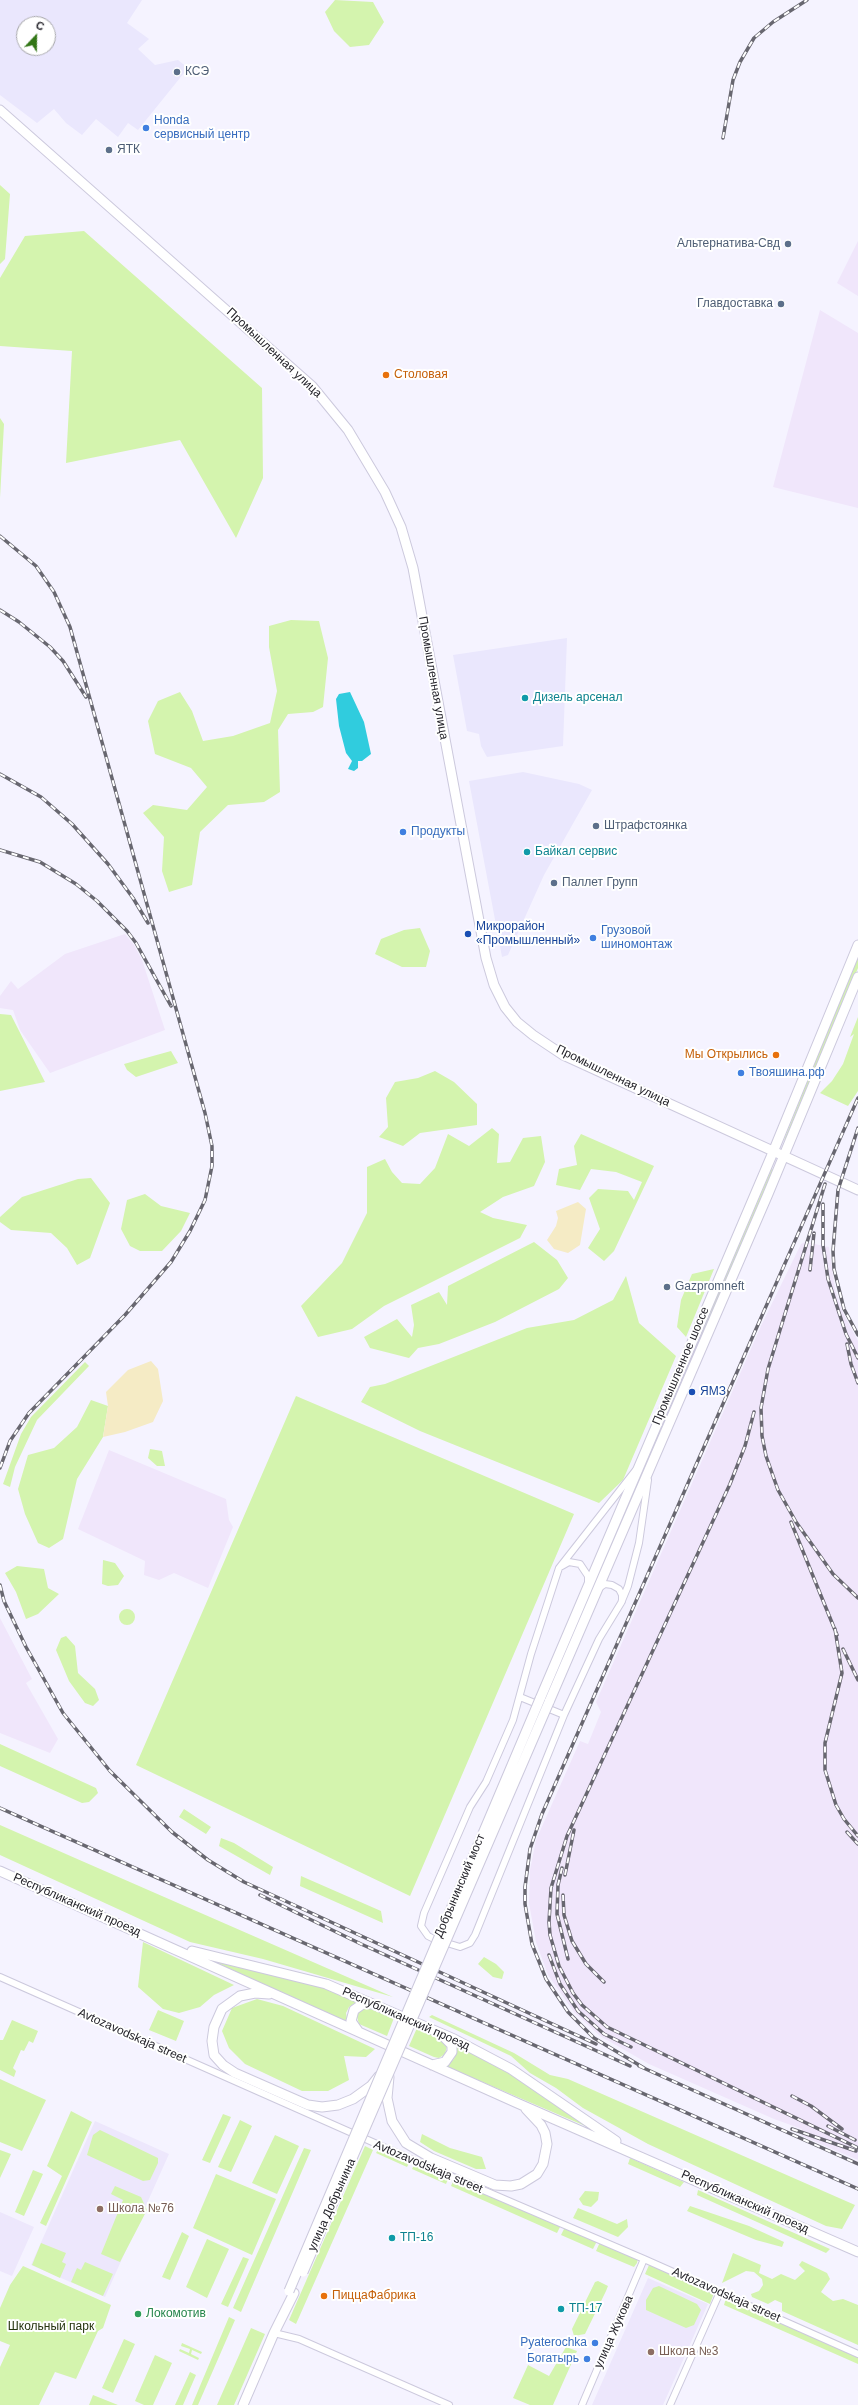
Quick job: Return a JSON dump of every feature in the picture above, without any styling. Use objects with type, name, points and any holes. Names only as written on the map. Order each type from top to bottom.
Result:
[{"type":"main road","name":"Промышленная улица","points":[[0,110],[312,386],[348,430],[385,492],[401,527],[413,568],[486,958],[494,986],[517,1022],[533,1035],[563,1055],[858,1190]]},
{"type":"main road","name":"Промышленное шоссе","points":[[545,1700],[588,1585],[773,1151],[858,945]]},
{"type":"main road","name":"Промышленное шоссе","points":[[545,1700],[598,1589],[649,1472],[784,1156],[858,977]]},
{"type":"main road","name":"Добрынинский мост","points":[[385,2075],[545,1700]]},
{"type":"main road","name":"Республиканский проезд","points":[[0,1871],[517,2103],[858,2252]]},
{"type":"main road","name":"Республиканский проезд","points":[[154,1939],[200,1953],[310,1979],[374,2004],[440,2033],[511,2069],[633,2153]]},
{"type":"main road","points":[[289,2001],[263,1993],[247,1994],[233,1999],[222,2009],[214,2027],[212,2049],[223,2065],[235,2073],[308,2105],[322,2107],[338,2105],[362,2093],[385,2075]]},
{"type":"main road","points":[[360,2033],[351,2021],[354,2010],[364,2003],[374,2004]]},
{"type":"main road","points":[[432,2065],[445,2062],[452,2052],[452,2045],[440,2033]]},
{"type":"main road","points":[[385,2075],[392,2120],[406,2142],[431,2158],[488,2183],[503,2187],[521,2184],[530,2180],[543,2164],[547,2144],[546,2133],[533,2116],[517,2103]]},
{"type":"main road","name":"улица Добрынина","points":[[243,2405],[385,2075]]},
{"type":"street","points":[[637,1468],[559,1568],[531,1654],[520,1697],[512,1720],[486,1782],[470,1807],[424,1913],[421,1926],[428,1936],[434,1939],[460,1947],[470,1943],[473,1940],[564,1715],[571,1705],[599,1639],[621,1603],[628,1586],[639,1544],[649,1472]]},
{"type":"street","points":[[559,1568],[569,1562],[580,1564],[588,1576],[588,1585]]},
{"type":"street","points":[[598,1589],[605,1584],[612,1585],[619,1589],[622,1595],[621,1603]]},
{"type":"street","points":[[520,1697],[564,1715]]},
{"type":"street","name":"Avtozavodskaja street","points":[[0,1977],[406,2157],[644,2258],[858,2354]]},
{"type":"street","name":"улица Жукова","points":[[582,2405],[644,2258]]},
{"type":"street","points":[[670,2405],[720,2292]]},
{"type":"street","points":[[274,2333],[304,2342],[449,2405]]},
{"type":"shaded area","points":[[0,0],[142,0],[127,23],[149,39],[138,49],[155,65],[178,60],[188,68],[138,130],[128,123],[118,137],[96,119],[82,135],[66,123],[54,109],[37,123],[0,95]]},
{"type":"shaded area","points":[[858,241],[858,296],[837,283]]},
{"type":"shaded area","points":[[820,310],[858,333],[858,508],[773,487]]},
{"type":"shaded area","name":"Дизель арсенал","points":[[567,638],[563,746],[487,757],[481,746],[479,734],[467,731],[453,655]]},
{"type":"shaded area","name":"Байкал сервис","points":[[523,772],[579,784],[592,790],[544,875],[508,955],[502,957],[469,781]]},
{"type":"shaded area","points":[[125,934],[134,945],[142,960],[165,1030],[50,1073],[20,1030],[13,1010],[0,1008],[0,996],[11,981],[18,989],[65,954]]},
{"type":"shaded area","points":[[805,1242],[829,1247],[835,1289],[842,1311],[858,1341],[858,2160],[802,2136],[802,2129],[774,2119],[649,2064],[600,2036],[574,2012],[548,1975],[536,1942],[529,1903],[530,1870],[536,1840],[580,1741],[588,1744],[601,1712],[596,1702],[761,1326],[801,1244]]},
{"type":"shaded area","points":[[109,1450],[226,1499],[229,1520],[233,1527],[208,1588],[174,1573],[159,1580],[144,1575],[145,1561],[78,1529]]},
{"type":"shaded area","points":[[0,1618],[32,1679],[26,1683],[58,1739],[50,1753],[0,1733]]},
{"type":"shaded area","name":"Школа №76","points":[[95,2121],[169,2154],[105,2297],[31,2265]]},
{"type":"shaded area","points":[[0,2212],[34,2227],[12,2276],[0,2271]]},
{"type":"shaded area","name":"Школа №3","points":[[648,2278],[708,2304],[663,2405],[592,2405]]},
{"type":"green space","points":[[335,0],[373,2],[384,22],[369,45],[350,47],[334,31],[325,12]]},
{"type":"green space","points":[[0,185],[10,194],[5,259],[0,264]]},
{"type":"green space","points":[[84,231],[262,388],[263,478],[236,538],[180,440],[66,463],[72,351],[0,346],[0,278],[25,236]]},
{"type":"green space","points":[[0,418],[4,424],[0,498]]},
{"type":"green space","points":[[291,620],[319,621],[328,658],[323,707],[313,712],[288,714],[278,730],[280,792],[264,802],[228,805],[200,832],[192,885],[169,892],[162,871],[164,837],[143,813],[153,805],[187,810],[207,787],[191,768],[155,754],[148,721],[158,701],[180,692],[192,711],[203,741],[233,736],[270,723],[277,691],[269,647],[269,626]]},
{"type":"green space","points":[[420,928],[430,951],[426,967],[402,967],[375,954],[381,939],[404,930]]},
{"type":"green space","points":[[858,955],[858,968],[786,1139],[784,1140]]},
{"type":"green space","points":[[0,1014],[11,1015],[45,1082],[0,1091]]},
{"type":"green space","points":[[858,1017],[858,1091],[848,1106],[820,1093],[832,1081],[843,1064],[854,1034],[850,1037]]},
{"type":"green space","points":[[171,1051],[178,1063],[136,1077],[127,1070],[124,1064]]},
{"type":"green space","points":[[435,1071],[454,1082],[477,1104],[477,1125],[420,1133],[403,1146],[379,1137],[388,1127],[386,1098],[395,1082],[418,1078]]},
{"type":"green space","points":[[492,1128],[499,1134],[497,1163],[510,1162],[523,1138],[541,1136],[545,1162],[534,1186],[503,1197],[480,1212],[493,1218],[527,1225],[520,1238],[384,1306],[352,1329],[318,1337],[301,1306],[342,1263],[367,1213],[367,1167],[385,1159],[392,1172],[402,1183],[420,1184],[435,1168],[448,1134],[469,1146]]},
{"type":"green space","points":[[581,1134],[654,1166],[614,1251],[604,1261],[588,1248],[600,1229],[589,1198],[598,1189],[628,1191],[634,1200],[642,1182],[616,1172],[591,1169],[580,1190],[556,1185],[559,1169],[577,1165],[574,1146]]},
{"type":"green space","points":[[772,1168],[773,1172],[607,1559],[591,1591]]},
{"type":"green space","points":[[91,1178],[110,1203],[90,1258],[77,1265],[67,1248],[51,1233],[11,1230],[0,1222],[0,1217],[22,1197],[78,1179]]},
{"type":"green space","points":[[145,1194],[161,1206],[190,1213],[181,1231],[162,1251],[140,1251],[130,1246],[121,1229],[127,1200]]},
{"type":"green space","points":[[534,1242],[557,1260],[568,1278],[559,1289],[495,1322],[439,1344],[418,1348],[409,1358],[370,1348],[364,1337],[397,1319],[412,1337],[414,1325],[411,1305],[439,1292],[447,1305],[448,1286]]},
{"type":"green space","points":[[714,1269],[686,1337],[677,1327],[681,1300],[692,1274]]},
{"type":"green space","points":[[626,1276],[639,1323],[676,1356],[623,1480],[599,1503],[420,1431],[361,1402],[370,1387],[385,1384],[527,1328],[574,1320],[613,1300]]},
{"type":"green space","points":[[85,1362],[89,1366],[37,1420],[15,1467],[10,1487],[3,1484],[21,1434],[31,1417]]},
{"type":"green space","points":[[296,1396],[574,1514],[410,1896],[136,1765]]},
{"type":"green space","points":[[91,1400],[108,1406],[103,1437],[77,1479],[63,1539],[49,1548],[38,1543],[25,1514],[18,1489],[28,1455],[54,1448],[77,1427]]},
{"type":"green space","points":[[150,1449],[162,1451],[165,1466],[157,1466],[148,1458]]},
{"type":"green space","points":[[103,1560],[115,1563],[124,1576],[118,1585],[108,1586],[102,1584]]},
{"type":"green space","points":[[17,1566],[44,1569],[48,1588],[59,1594],[38,1614],[26,1619],[16,1592],[5,1573]]},
{"type":"green space","points":[[124,1609],[130,1609],[135,1614],[133,1623],[130,1625],[124,1625],[119,1620],[119,1614]]},
{"type":"green space","points":[[66,1636],[75,1646],[78,1673],[95,1689],[99,1700],[93,1706],[85,1703],[69,1681],[56,1650],[61,1638]]},
{"type":"green space","points":[[0,1744],[96,1788],[98,1793],[89,1802],[82,1803],[0,1766]]},
{"type":"green space","points":[[184,1809],[211,1827],[206,1834],[179,1817]]},
{"type":"green space","points":[[0,1825],[393,1997],[263,1959],[190,1942],[0,1855]]},
{"type":"green space","points":[[221,1838],[234,1843],[273,1867],[270,1875],[219,1846]]},
{"type":"green space","points":[[301,1876],[381,1911],[383,1923],[300,1886]]},
{"type":"green space","points":[[143,1942],[234,1985],[214,1995],[200,2007],[179,2013],[163,2009],[138,1987]]},
{"type":"green space","points":[[484,1957],[496,1964],[504,1972],[502,1979],[493,1977],[478,1964]]},
{"type":"green space","points":[[211,1960],[318,1986],[358,2001],[349,2007],[346,2013],[348,2024]]},
{"type":"green space","points":[[257,1999],[283,2006],[375,2049],[366,2057],[344,2056],[349,2080],[328,2091],[302,2091],[245,2064],[229,2048],[222,2031],[232,2008]]},
{"type":"green space","points":[[365,2007],[394,2018],[387,2036],[359,2024],[356,2013]]},
{"type":"green space","points":[[158,2010],[184,2021],[176,2041],[149,2030]]},
{"type":"green space","points":[[432,2015],[514,2053],[550,2075],[568,2079],[855,2205],[842,2229],[826,2226],[648,2144],[583,2108],[556,2088],[530,2073],[511,2056],[429,2017]]},
{"type":"green space","points":[[12,2020],[38,2031],[33,2043],[29,2041],[24,2051],[21,2050],[13,2068],[16,2071],[14,2077],[0,2070],[0,2040],[3,2040]]},
{"type":"green space","points":[[417,2028],[440,2038],[447,2046],[445,2054],[439,2058],[434,2057],[409,2046]]},
{"type":"green space","points":[[456,2043],[508,2071],[590,2128],[445,2066],[454,2059],[457,2048]]},
{"type":"green space","points":[[0,2079],[46,2100],[22,2151],[0,2142]]},
{"type":"green space","points":[[71,2111],[92,2122],[46,2226],[40,2223],[62,2176],[47,2166]]},
{"type":"green space","points":[[223,2114],[231,2117],[210,2163],[202,2160]]},
{"type":"green space","points":[[240,2120],[252,2126],[231,2172],[218,2167]]},
{"type":"green space","points":[[100,2130],[158,2158],[158,2163],[150,2180],[143,2181],[87,2155],[93,2135]]},
{"type":"green space","points":[[422,2134],[450,2148],[482,2157],[486,2169],[476,2169],[434,2151],[420,2142]]},
{"type":"green space","points":[[275,2135],[299,2146],[277,2194],[252,2183]]},
{"type":"green space","points":[[365,2146],[373,2150],[296,2324],[289,2320]]},
{"type":"green space","points":[[304,2148],[311,2150],[241,2312],[233,2308]]},
{"type":"green space","points":[[379,2148],[410,2161],[407,2167],[376,2153]]},
{"type":"green space","points":[[0,2150],[11,2154],[0,2178]]},
{"type":"green space","points":[[630,2158],[684,2182],[680,2187],[628,2164]]},
{"type":"green space","points":[[415,2163],[449,2177],[446,2184],[412,2169]]},
{"type":"green space","points":[[33,2170],[43,2174],[24,2216],[15,2212]]},
{"type":"green space","points":[[216,2174],[276,2199],[252,2255],[193,2228]]},
{"type":"green space","points":[[454,2179],[561,2225],[557,2233],[451,2186]]},
{"type":"green space","points":[[115,2186],[141,2197],[147,2210],[120,2262],[101,2254],[123,2200],[111,2194]]},
{"type":"green space","points":[[698,2190],[830,2249],[826,2253],[697,2195]]},
{"type":"green space","points":[[585,2191],[599,2192],[598,2200],[591,2207],[583,2205],[579,2199]]},
{"type":"green space","points":[[690,2206],[749,2226],[784,2242],[782,2247],[756,2240],[687,2211]]},
{"type":"green space","points":[[578,2208],[617,2224],[627,2219],[628,2227],[618,2237],[573,2218]]},
{"type":"green space","points":[[565,2227],[597,2241],[593,2249],[561,2235]]},
{"type":"green space","points":[[182,2232],[189,2236],[170,2280],[162,2277]]},
{"type":"green space","points":[[207,2239],[229,2249],[207,2298],[186,2287]]},
{"type":"green space","points":[[600,2242],[638,2258],[637,2263],[634,2267],[596,2251]]},
{"type":"green space","points":[[41,2243],[66,2253],[62,2262],[66,2264],[60,2278],[32,2265]]},
{"type":"green space","points":[[733,2253],[761,2265],[759,2273],[772,2279],[781,2274],[795,2280],[805,2271],[799,2265],[802,2261],[827,2273],[830,2279],[821,2292],[833,2301],[843,2299],[858,2305],[858,2345],[782,2311],[782,2303],[775,2300],[768,2304],[752,2297],[751,2294],[759,2291],[763,2285],[762,2279],[754,2272],[746,2271],[722,2283]]},
{"type":"green space","points":[[243,2257],[249,2259],[228,2307],[221,2304]]},
{"type":"green space","points":[[85,2262],[113,2274],[103,2296],[71,2282],[77,2268],[81,2270]]},
{"type":"green space","points":[[649,2265],[714,2293],[710,2304],[645,2274]]},
{"type":"green space","name":"Школьный парк","points":[[23,2266],[111,2305],[103,2328],[98,2331],[76,2379],[55,2372],[39,2405],[0,2405],[0,2367],[10,2345],[0,2341],[0,2308],[10,2285]]},
{"type":"green space","points":[[598,2281],[608,2286],[606,2291],[585,2334],[574,2336],[572,2329],[595,2282]]},
{"type":"green space","points":[[659,2286],[697,2304],[701,2310],[694,2325],[686,2328],[646,2310],[646,2300],[653,2288]]},
{"type":"green space","points":[[726,2298],[858,2357],[858,2364],[724,2305]]},
{"type":"green space","points":[[229,2317],[235,2320],[198,2405],[192,2405]]},
{"type":"green space","points":[[251,2328],[265,2334],[234,2405],[217,2405]]},
{"type":"green space","points":[[124,2339],[135,2344],[113,2393],[102,2388]]},
{"type":"green space","points":[[182,2343],[202,2352],[201,2354],[192,2350],[191,2354],[199,2358],[198,2360],[179,2351],[180,2349],[189,2353],[190,2349],[181,2346]]},
{"type":"green space","points":[[566,2347],[577,2351],[553,2405],[530,2405],[513,2398],[528,2365],[549,2376]]},
{"type":"green space","points":[[155,2355],[172,2363],[153,2405],[144,2405],[135,2401]]},
{"type":"green space","points":[[190,2372],[196,2375],[183,2405],[175,2405]]},
{"type":"green space","points":[[93,2395],[118,2405],[89,2405]]},
{"type":"sand","points":[[578,1202],[586,1209],[580,1245],[568,1253],[554,1249],[547,1240],[556,1226],[558,1218],[556,1211]]},
{"type":"sand","points":[[151,1361],[158,1369],[163,1401],[153,1422],[125,1432],[103,1437],[108,1406],[106,1392],[128,1370]]},
{"type":"water","points":[[350,692],[364,722],[371,754],[362,761],[358,761],[358,768],[354,771],[348,769],[352,761],[346,753],[339,726],[336,699],[339,694]]},
{"type":"railway","points":[[723,138],[733,80],[740,62],[754,38],[773,22],[807,0]]},
{"type":"railway","points":[[0,536],[36,566],[54,592],[70,627],[205,1113],[212,1146],[212,1166],[205,1200],[190,1231],[171,1262],[125,1315],[29,1413],[10,1441],[0,1468]]},
{"type":"railway","points":[[0,610],[19,622],[50,647],[63,661],[86,697]]},
{"type":"railway","points":[[0,774],[41,797],[72,824],[108,864],[133,898],[148,923]]},
{"type":"railway","points":[[0,850],[40,862],[76,884],[97,901],[127,931],[136,943],[171,1006]]},
{"type":"railway","points":[[644,2068],[594,2038],[568,2012],[546,1979],[532,1944],[525,1904],[525,1887],[530,1849],[542,1814],[858,1098]]},
{"type":"railway","points":[[858,1128],[838,1190],[833,1251],[834,1269],[844,1309],[858,1335]]},
{"type":"railway","points":[[825,1184],[768,1369],[761,1408],[762,1436],[766,1456],[778,1490],[796,1522],[833,1574],[858,1598]]},
{"type":"railway","points":[[823,1204],[823,1245],[828,1279],[846,1334],[858,1358]]},
{"type":"railway","points":[[810,1270],[814,1233]]},
{"type":"railway","points":[[847,1344],[851,1364],[858,1383]]},
{"type":"railway","points":[[754,1412],[745,1446],[730,1484],[567,1836],[551,1888],[549,1922],[550,1935],[559,1966],[573,1993],[582,2005],[607,2027],[858,2148]]},
{"type":"railway","points":[[791,1522],[837,1635]]},
{"type":"railway","points":[[0,1585],[4,1601],[26,1647],[63,1713],[110,1771],[172,1832],[208,1860],[244,1882],[596,2044]]},
{"type":"railway","points":[[835,1629],[842,1673],[825,1743],[825,1770],[836,1805],[844,1819],[858,1836]]},
{"type":"railway","points":[[843,1649],[858,1680]]},
{"type":"railway","points":[[0,1808],[858,2189]]},
{"type":"railway","points":[[565,1875],[574,1830]]},
{"type":"railway","points":[[847,1832],[858,1844]]},
{"type":"railway","points":[[562,1868],[558,1885],[557,1914],[568,1959]]},
{"type":"railway","points":[[260,1895],[361,1944],[630,2066]]},
{"type":"railway","points":[[563,1895],[564,1915],[572,1941],[586,1964],[604,1982]]},
{"type":"railway","points":[[549,1955],[560,1984],[578,2011],[604,2034],[631,2047]]},
{"type":"railway","points":[[639,2066],[858,2164]]},
{"type":"railway","points":[[792,2096],[811,2106],[842,2129]]},
{"type":"railway","points":[[828,2126],[855,2140]]},
{"type":"railway","points":[[792,2129],[856,2151]]},
{"type":"place","name":"КСЭ","points":[[177,72]]},
{"type":"place","name":"Honda сервисный центр","points":[[146,128]]},
{"type":"place","name":"ЯТК","points":[[109,150]]},
{"type":"place","name":"Альтернатива-Свд","points":[[788,244]]},
{"type":"place","name":"Главдоставка","points":[[781,304]]},
{"type":"place","name":"Столовая","points":[[386,375]]},
{"type":"place","name":"Дизель арсенал","points":[[525,698]]},
{"type":"place","name":"Штрафстоянка","points":[[596,826]]},
{"type":"place","name":"Продукты","points":[[403,832]]},
{"type":"place","name":"Байкал сервис","points":[[527,852]]},
{"type":"place","name":"Паллет Групп","points":[[554,883]]},
{"type":"place","name":"Микрорайон «Промышленный»","points":[[468,934]]},
{"type":"place","name":"Грузовой шиномонтаж","points":[[593,938]]},
{"type":"place","name":"Мы Открылись","points":[[776,1055]]},
{"type":"place","name":"Твояшина.рф","points":[[741,1073]]},
{"type":"place","name":"Gazpromneft","points":[[667,1287]]},
{"type":"place","name":"ЯМЗ","points":[[692,1392]]},
{"type":"place","name":"Школа №76","points":[[100,2209]]},
{"type":"place","name":"ТП-16","points":[[392,2238]]},
{"type":"place","name":"ПиццаФабрика","points":[[324,2296]]},
{"type":"place","name":"ТП-17","points":[[561,2309]]},
{"type":"place","name":"Локомотив","points":[[138,2314]]},
{"type":"place","name":"Pyaterochka","points":[[595,2343]]},
{"type":"place","name":"Школа №3","points":[[651,2352]]},
{"type":"place","name":"Богатырь","points":[[587,2359]]}]
